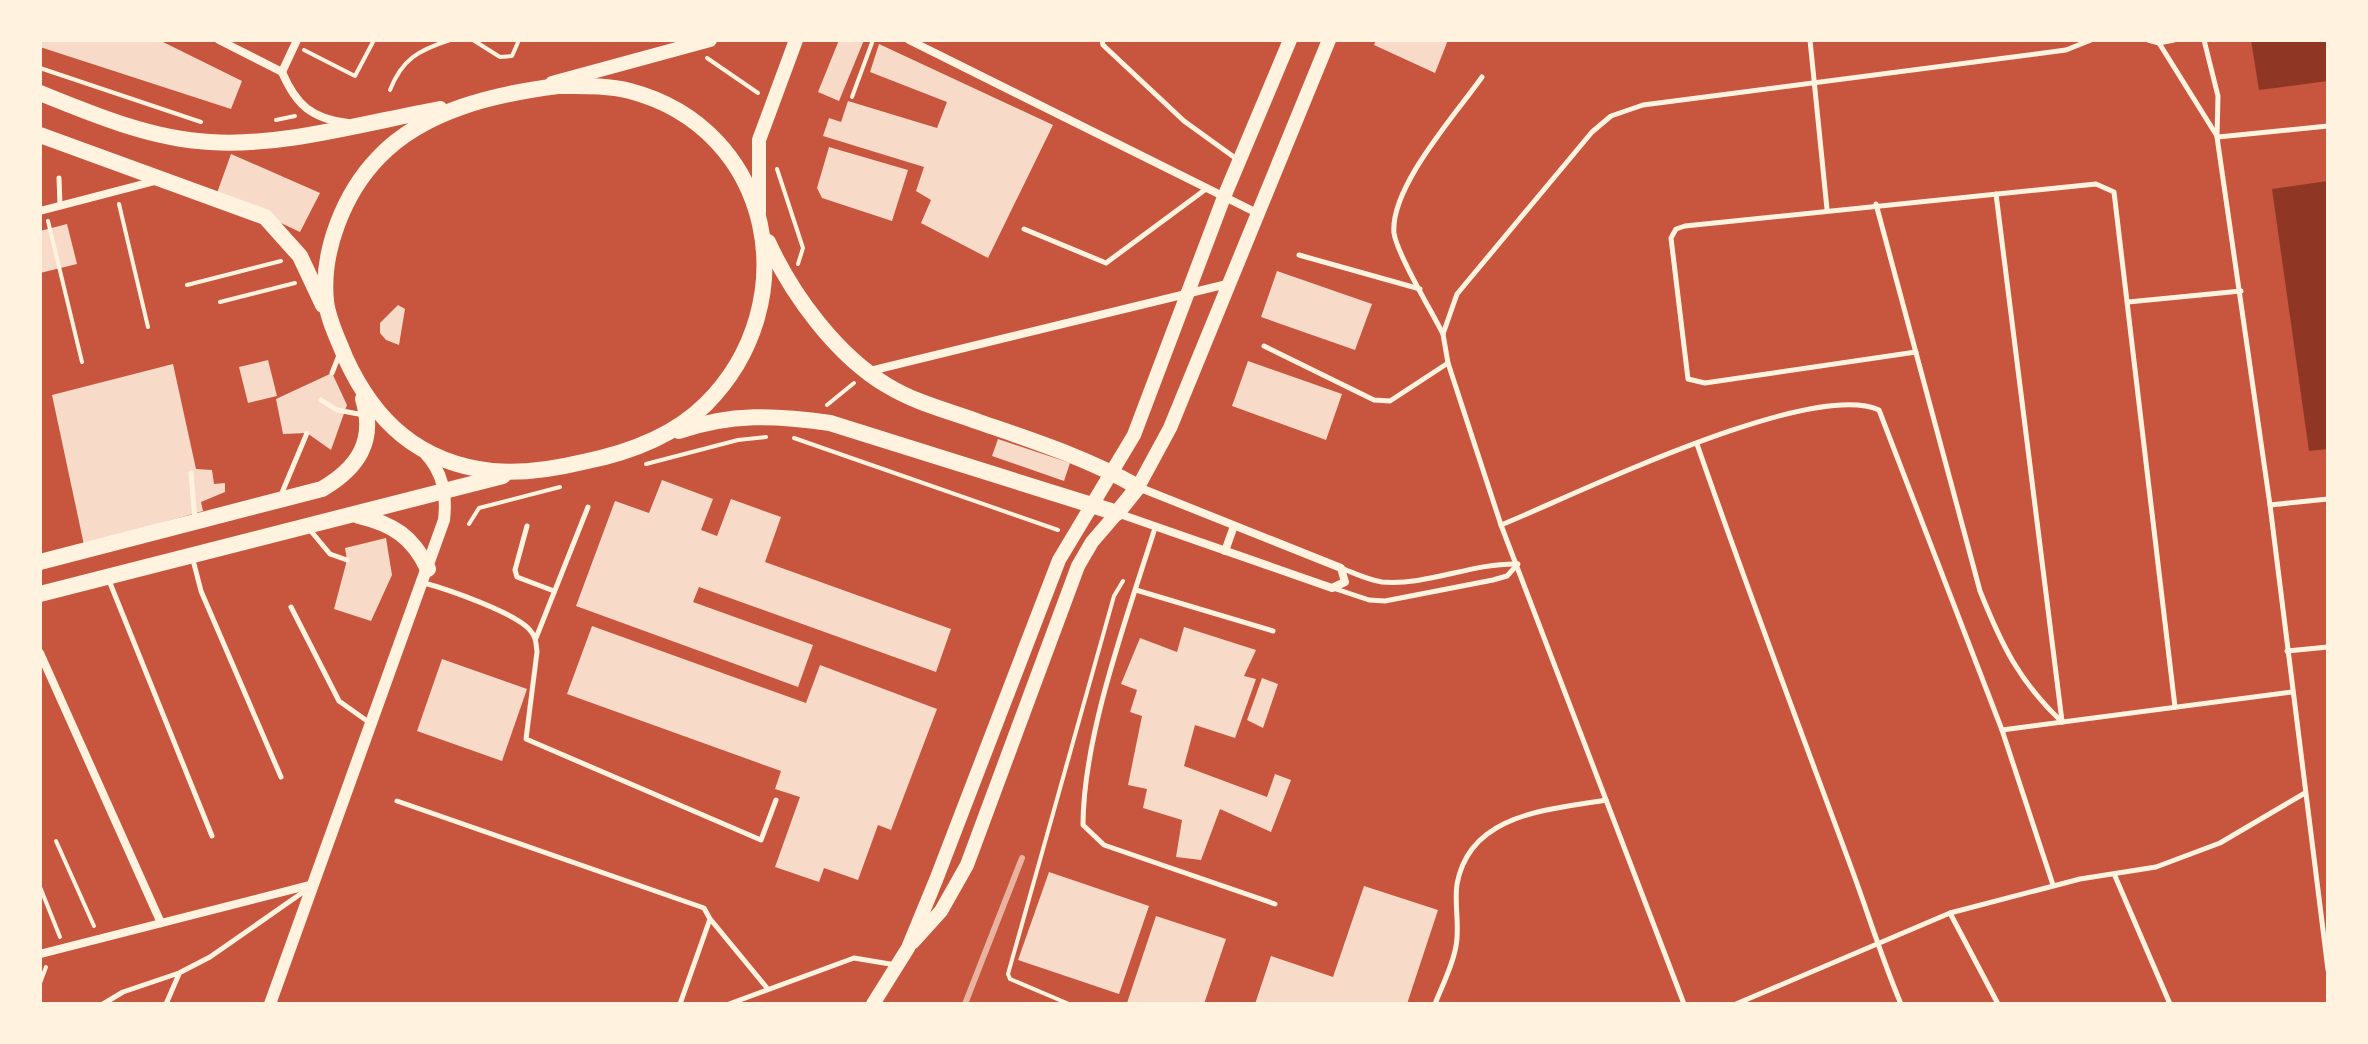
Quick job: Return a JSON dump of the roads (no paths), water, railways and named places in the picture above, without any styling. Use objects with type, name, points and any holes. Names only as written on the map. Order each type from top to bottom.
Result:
[{"type":"main road","points":[[40,93],[123,124],[189,140],[235,142],[360,124],[482,101],[710,40]]},
{"type":"main road","points":[[658,438],[704,406],[724,384],[749,341],[764,289],[756,166],[759,140],[796,40]]},
{"type":"main road","points":[[908,948],[1071,535],[1114,473],[1134,435],[1224,197],[1290,40]]},
{"type":"main road","points":[[873,1004],[908,948],[941,911],[967,865],[1078,566],[1092,542],[1138,487],[1170,428],[1329,40]]},
{"type":"main road","points":[[523,90],[599,86],[627,90],[677,110],[697,122],[735,164],[749,188],[761,224],[792,285],[829,333],[869,372],[916,400],[1072,454],[1138,487]]},
{"type":"main road","points":[[332,325],[326,302],[326,273],[339,221],[362,177],[379,158],[418,127],[482,101]]},
{"type":"main road","points":[[40,135],[265,217],[300,256],[312,279],[354,375],[367,416],[365,448],[350,469],[322,489],[40,562]]},
{"type":"main road","points":[[354,375],[382,419],[419,447],[478,468],[520,472]]},
{"type":"main road","points":[[40,594],[520,472],[592,460],[737,415],[808,420],[842,427],[1117,513]]},
{"type":"main road","points":[[353,515],[384,522],[399,530],[421,554],[426,576]]},
{"type":"street","points":[[219,40],[282,72],[291,93],[309,114],[325,120],[360,124]]},
{"type":"street","points":[[909,40],[1257,213]]},
{"type":"street","points":[[282,72],[296,43]]},
{"type":"street","points":[[43,210],[165,179]]},
{"type":"street","points":[[869,372],[1227,284]]},
{"type":"street","points":[[270,1004],[444,520],[445,491],[436,467],[419,447]]},
{"type":"street","points":[[1117,513],[1332,588],[1345,582],[1341,568],[1138,487]]},
{"type":"street","points":[[1225,551],[1234,526]]},
{"type":"street","points":[[40,653],[161,923]]},
{"type":"street","points":[[40,954],[315,884]]},
{"type":"lane","points":[[1102,40],[1103,45],[1184,121],[1239,160]]},
{"type":"lane","points":[[1810,40],[1827,209]]},
{"type":"lane","points":[[1443,334],[1457,294],[1592,132],[1611,116],[1643,105],[2066,50],[2091,40]]},
{"type":"lane","points":[[2148,40],[2159,43],[2174,40]]},
{"type":"lane","points":[[2204,40],[2218,96],[2217,137],[2270,505],[2328,970]]},
{"type":"lane","points":[[2159,43],[2217,137]]},
{"type":"lane","points":[[1482,77],[1413,174],[1396,211],[1394,235],[1443,334],[1448,363],[1501,525],[1684,1004]]},
{"type":"lane","points":[[2217,137],[2328,126]]},
{"type":"lane","points":[[59,178],[60,205]]},
{"type":"lane","points":[[1916,352],[1705,383],[1688,379],[1671,238],[1676,229],[1827,209],[2096,184],[2114,192],[2175,707]]},
{"type":"lane","points":[[1024,229],[1106,263],[1207,188]]},
{"type":"lane","points":[[1996,194],[2062,722]]},
{"type":"lane","points":[[1876,204],[1980,591],[2005,652],[2031,693],[2062,722]]},
{"type":"lane","points":[[1299,255],[1421,289]]},
{"type":"lane","points":[[2128,302],[2241,291]]},
{"type":"lane","points":[[1264,346],[1374,400],[1390,401],[1448,363]]},
{"type":"lane","points":[[332,373],[342,348]]},
{"type":"lane","points":[[321,400],[337,410],[367,416]]},
{"type":"lane","points":[[1501,525],[1760,421],[1845,403],[1867,405],[1879,410],[2002,730],[2053,885]]},
{"type":"lane","points":[[279,502],[307,433]]},
{"type":"lane","points":[[1697,444],[1779,679],[1853,870],[1876,945],[1901,1004]]},
{"type":"lane","points":[[191,473],[195,523]]},
{"type":"lane","points":[[2270,505],[2328,499]]},
{"type":"lane","points":[[588,507],[536,638],[526,739],[761,840],[776,800]]},
{"type":"lane","points":[[307,526],[330,554],[347,560]]},
{"type":"lane","points":[[527,526],[515,570],[517,577],[554,591]]},
{"type":"lane","points":[[1155,528],[1095,736],[1083,796],[1083,825],[1104,845],[1275,904]]},
{"type":"lane","points":[[192,556],[201,591],[281,777]]},
{"type":"lane","points":[[1341,568],[1378,582],[1400,582],[1484,565],[1518,564]]},
{"type":"lane","points":[[1332,588],[1369,600],[1385,601],[1493,580],[1507,576],[1518,564]]},
{"type":"lane","points":[[426,576],[527,626],[536,638]]},
{"type":"lane","points":[[107,577],[212,836]]},
{"type":"lane","points":[[1136,590],[1273,631]]},
{"type":"lane","points":[[291,607],[339,701],[372,724]]},
{"type":"lane","points":[[2287,651],[2328,647]]},
{"type":"lane","points":[[2002,730],[2292,692]]},
{"type":"lane","points":[[1736,1004],[1950,913],[2053,885],[2156,867],[2220,843],[2305,793]]},
{"type":"lane","points":[[1435,1004],[1456,947],[1457,887],[1463,863],[1477,842],[1500,823],[1606,800]]},
{"type":"lane","points":[[397,801],[704,908],[767,988]]},
{"type":"lane","points":[[2115,876],[2170,1004]]},
{"type":"lane","points":[[103,1004],[123,992],[179,973],[210,957],[315,884]]},
{"type":"lane","points":[[1950,913],[1998,1004]]},
{"type":"lane","points":[[680,1004],[710,919]]},
{"type":"lane","points":[[729,1004],[854,958],[897,965]]},
{"type":"lane","points":[[166,1004],[179,973]]},
{"type":"railway","points":[[965,1004],[1022,858]]}]
